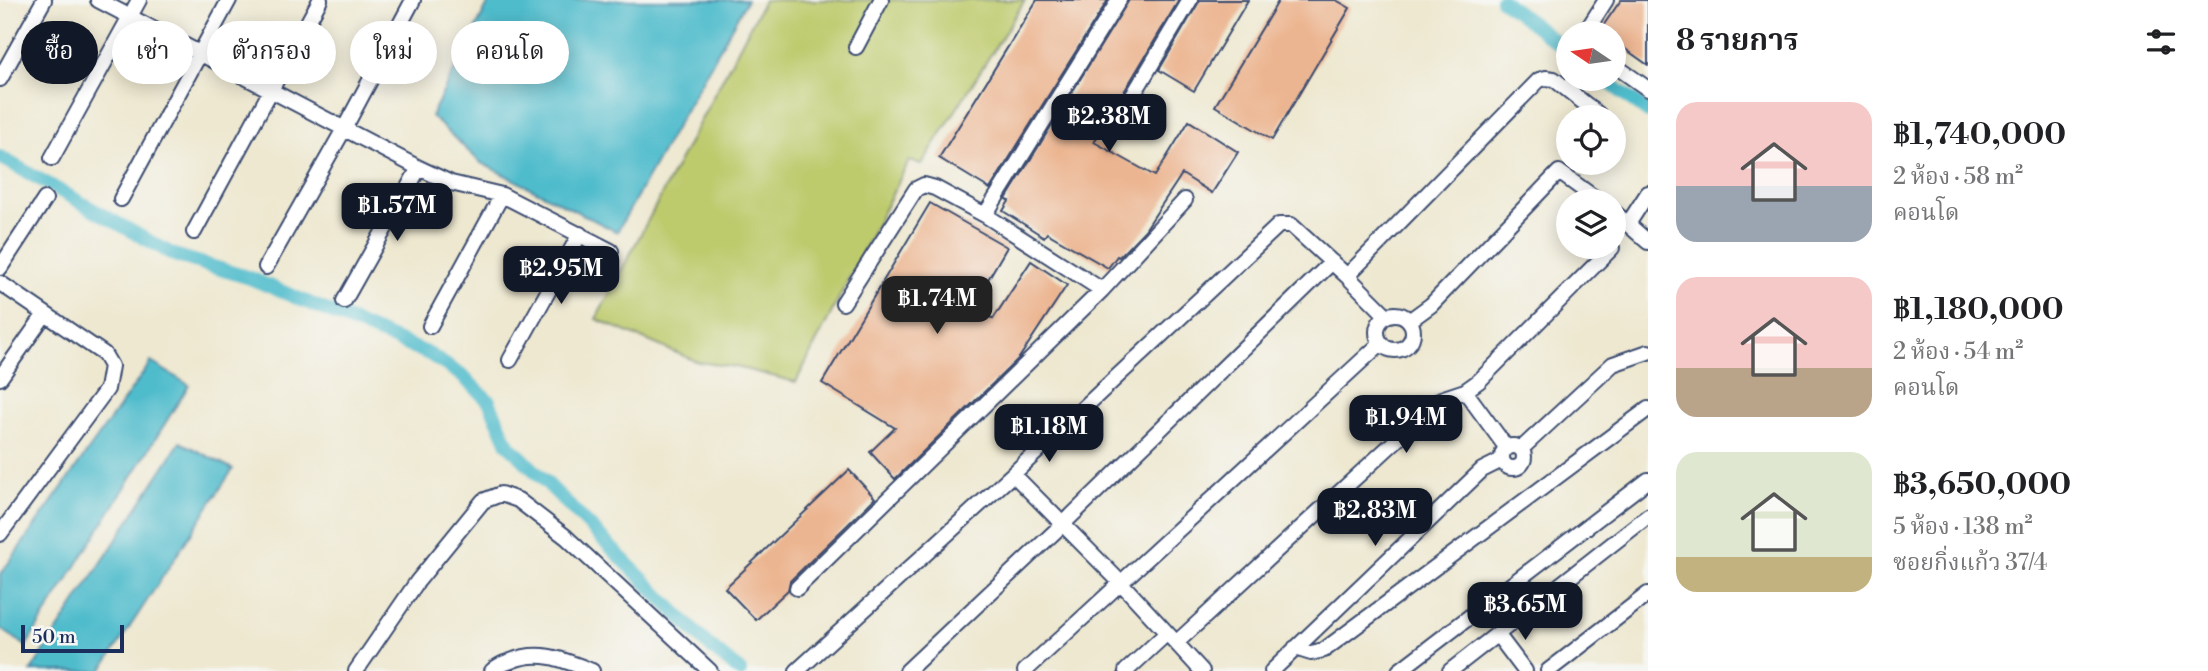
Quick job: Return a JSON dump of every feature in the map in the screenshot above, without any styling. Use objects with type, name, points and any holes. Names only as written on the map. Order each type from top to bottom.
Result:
[{"type":"street","points":[[0,79],[44,0]]},
{"type":"street","points":[[98,0],[271,93],[419,168],[451,183],[502,195],[611,251]]},
{"type":"street","points":[[52,159],[139,0]]},
{"type":"street","points":[[121,199],[229,0]]},
{"type":"street","points":[[194,232],[320,0]]},
{"type":"street","points":[[266,267],[413,0]]},
{"type":"street","points":[[856,47],[881,0]]},
{"type":"street","points":[[985,215],[1119,0]]},
{"type":"street","points":[[1126,107],[1190,0]]},
{"type":"street","points":[[1593,21],[1606,0]]},
{"type":"street","points":[[1626,73],[1648,89]]},
{"type":"street","points":[[1347,276],[1539,80],[1554,79],[1587,105]]},
{"type":"street","points":[[344,301],[419,168]]},
{"type":"street","points":[[1409,321],[1430,305],[1556,175]]},
{"type":"street","points":[[1572,175],[1587,189]]},
{"type":"street","points":[[843,303],[916,189],[924,185],[935,188],[985,215],[1102,290]]},
{"type":"street","points":[[1648,193],[1628,224],[1648,242]]},
{"type":"street","points":[[430,326],[502,195]]},
{"type":"street","points":[[0,268],[45,199]]},
{"type":"street","points":[[797,588],[1102,290],[1185,200]]},
{"type":"street","points":[[797,671],[1013,474],[1279,225],[1291,225],[1387,316]]},
{"type":"street","points":[[510,360],[580,234]]},
{"type":"street","points":[[1126,671],[1172,638],[1441,399],[1465,391],[1479,381],[1601,259]]},
{"type":"street","points":[[906,671],[1063,524],[1332,262]]},
{"type":"street","points":[[0,283],[104,354],[111,366],[107,389],[0,534]]},
{"type":"street","points":[[0,378],[45,314]]},
{"type":"street","points":[[1399,314],[1409,321],[1413,332],[1409,344],[1392,349],[1381,343],[1378,337],[1379,325],[1387,316],[1399,314]]},
{"type":"street","points":[[1025,671],[1381,343]]},
{"type":"street","points":[[1272,671],[1482,470],[1510,452],[1613,364],[1648,352]]},
{"type":"street","points":[[1465,391],[1510,452]]},
{"type":"street","points":[[1295,648],[1311,653],[1324,650],[1648,410]]},
{"type":"street","points":[[1013,474],[1121,583],[1202,671]]},
{"type":"street","points":[[1399,671],[1648,480]]},
{"type":"street","points":[[356,671],[417,582],[442,551],[483,501],[501,494],[518,500],[566,537],[710,671]]},
{"type":"street","points":[[1450,671],[1648,516]]},
{"type":"street","points":[[1548,671],[1648,594]]},
{"type":"street","points":[[1497,634],[1525,671]]},
{"type":"street","points":[[492,671],[497,666],[525,655],[557,657],[592,671]]},
{"type":"green space","points":[[764,0],[1025,0],[922,164],[909,161],[796,382],[736,367],[698,362],[596,319]]},
{"type":"water","points":[[490,0],[747,0],[617,232],[481,163],[431,116],[451,77],[451,84],[569,84],[569,21],[479,21]]},
{"type":"water","points":[[151,362],[189,385],[26,646],[0,628],[0,575]]},
{"type":"water","points":[[180,442],[233,469],[101,671],[31,671]]},
{"type":"building","points":[[1037,0],[1108,0],[990,189],[939,158]]},
{"type":"building","points":[[1129,0],[1179,0],[1094,142],[1155,176],[1189,121],[1238,152],[1212,193],[1182,174],[1145,230],[1108,268],[1047,233],[1044,237],[1003,211],[1009,201],[1006,199]]},
{"type":"building","points":[[1200,0],[1248,0],[1194,91],[1159,70]]},
{"type":"building","points":[[1279,0],[1336,0],[1350,8],[1272,140],[1215,106]]},
{"type":"building","points":[[1621,0],[1648,0],[1648,65],[1626,49],[1626,21],[1606,21]]},
{"type":"building","points":[[930,203],[1007,247],[973,305],[993,319],[1031,261],[1067,285],[1019,358],[895,479],[870,452],[895,428],[822,383]]},
{"type":"building","points":[[849,470],[875,498],[790,581],[788,590],[756,620],[725,588]]},
{"type":"waterway","points":[[1502,0],[1556,42]]},
{"type":"waterway","points":[[1620,91],[1648,112]]},
{"type":"waterway","points":[[0,157],[174,255],[250,278],[429,354],[461,375],[489,401],[508,444],[707,644],[740,671]]}]
